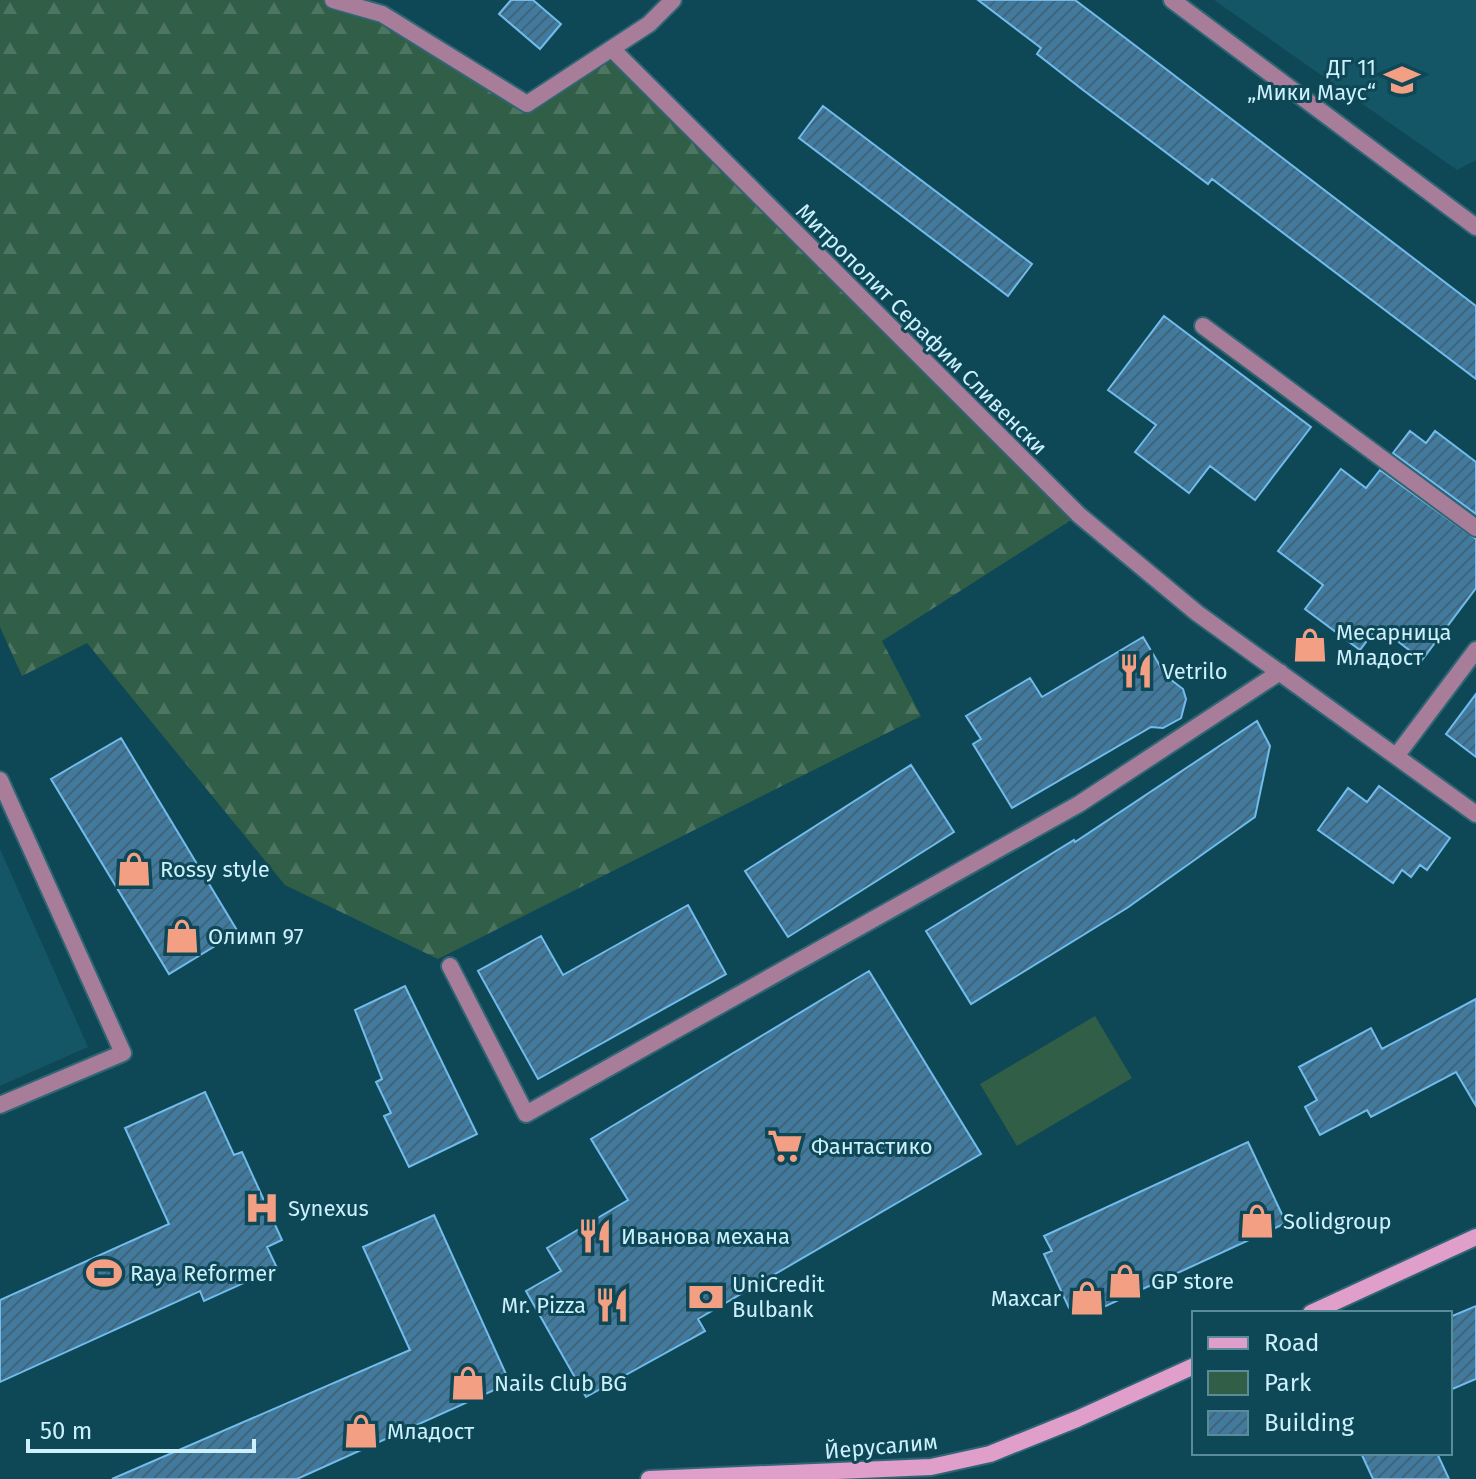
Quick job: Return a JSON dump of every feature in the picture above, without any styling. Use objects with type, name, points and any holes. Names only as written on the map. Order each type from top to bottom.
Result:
[{"type":"street","points":[[333,0],[382,14],[527,104],[649,24],[673,0]]},
{"type":"street","points":[[1172,0],[1476,227]]},
{"type":"street","name":"Митрополит Серафим Сливенски","points":[[612,49],[1079,515],[1197,613],[1476,814]]},
{"type":"street","points":[[1203,326],[1476,528]]},
{"type":"street","points":[[1397,755],[1476,650]]},
{"type":"street","points":[[450,966],[526,1114],[1079,804],[1280,672]]},
{"type":"street","points":[[0,780],[123,1053],[0,1105]]},
{"type":"street","points":[[1315,1311],[1476,1237]]},
{"type":"street","name":"Йерусалим","points":[[649,1479],[932,1473],[990,1454],[1192,1367]]},
{"type":"shaded area","name":"ДГ 11 „Мики Маус“","points":[[1214,0],[1476,0],[1476,160],[1457,170]]},
{"type":"shaded area","points":[[0,849],[88,1047],[0,1086]]},
{"type":"green space","points":[[0,0],[333,0],[382,14],[527,104],[612,49],[1079,515],[882,641],[921,716],[438,959],[285,885],[87,643],[22,676],[0,627]]},
{"type":"green space","points":[[1095,1016],[1132,1078],[1017,1146],[980,1084]]},
{"type":"building","points":[[511,0],[533,0],[561,24],[540,49],[499,14]]},
{"type":"building","points":[[978,0],[1075,0],[1124,37],[1476,306],[1476,379],[1212,179],[1208,184],[1083,90],[1037,54],[1041,48]]},
{"type":"building","points":[[823,106],[1032,264],[1008,296],[799,138]]},
{"type":"building","points":[[1164,316],[1311,427],[1255,500],[1210,466],[1189,493],[1135,452],[1156,425],[1108,390]]},
{"type":"building","points":[[1410,431],[1426,443],[1435,431],[1476,462],[1476,514],[1393,453]]},
{"type":"building","points":[[1341,469],[1366,488],[1380,470],[1476,539],[1476,588],[1422,660],[1378,626],[1360,650],[1305,609],[1323,585],[1278,551]]},
{"type":"building","points":[[1143,637],[1166,676],[1183,689],[1186,699],[1181,718],[1163,728],[1151,727],[1012,808],[973,744],[981,739],[966,716],[1030,678],[1042,697]]},
{"type":"building","points":[[1476,694],[1476,757],[1446,734]]},
{"type":"building","points":[[1257,721],[1270,746],[1255,817],[1127,908],[971,1004],[926,931],[1075,842]]},
{"type":"building","points":[[121,738],[238,932],[169,974],[51,779]]},
{"type":"building","points":[[911,765],[954,832],[788,937],[745,871]]},
{"type":"building","points":[[1379,786],[1450,838],[1427,870],[1420,865],[1411,877],[1402,870],[1393,883],[1318,830],[1348,788],[1367,802]]},
{"type":"building","points":[[688,905],[726,974],[538,1079],[478,971],[541,936],[563,975]]},
{"type":"building","name":"Фантастико","points":[[869,971],[981,1154],[698,1319],[705,1331],[586,1397],[526,1291],[561,1271],[547,1248],[628,1200],[591,1139]]},
{"type":"building","points":[[405,986],[477,1134],[409,1167],[384,1116],[391,1113],[376,1082],[382,1079],[355,1010]]},
{"type":"building","points":[[1476,999],[1476,1106],[1456,1072],[1371,1117],[1367,1110],[1320,1135],[1305,1107],[1317,1100],[1299,1067],[1371,1028],[1382,1049]]},
{"type":"building","points":[[205,1092],[234,1155],[242,1152],[282,1240],[267,1247],[277,1268],[204,1301],[200,1291],[0,1382],[0,1300],[169,1224],[125,1128]]},
{"type":"building","points":[[1248,1142],[1286,1223],[1082,1317],[1077,1305],[1069,1308],[1044,1254],[1052,1251],[1044,1236]]},
{"type":"building","points":[[434,1215],[510,1383],[297,1479],[112,1479],[410,1350],[363,1247]]},
{"type":"building","points":[[1476,1306],[1476,1379],[1452,1389],[1452,1316]]},
{"type":"building","points":[[1362,1455],[1438,1455],[1449,1479],[1373,1479]]},
{"type":"place","name":"ДГ 11 „Мики Маус“","points":[[1402,80]]},
{"type":"place","name":"Месарница Младост","points":[[1310,645]]},
{"type":"place","name":"Vetrilo","points":[[1136,671]]},
{"type":"place","name":"Rossy style","points":[[134,869]]},
{"type":"place","name":"Олимп 97","points":[[182,936]]},
{"type":"place","name":"Фантастико","points":[[785,1146]]},
{"type":"place","name":"Synexus","points":[[262,1208]]},
{"type":"place","name":"Solidgroup","points":[[1257,1221]]},
{"type":"place","name":"Иванова механа","points":[[595,1236]]},
{"type":"place","name":"Raya Reformer","points":[[104,1273]]},
{"type":"place","name":"GP store","points":[[1125,1281]]},
{"type":"place","name":"UniCredit Bulbank","points":[[706,1297]]},
{"type":"place","name":"Maxcar","points":[[1087,1298]]},
{"type":"place","name":"Mr. Pizza","points":[[612,1305]]},
{"type":"place","name":"Nails Club BG","points":[[468,1383]]},
{"type":"place","name":"Младост","points":[[361,1431]]}]
